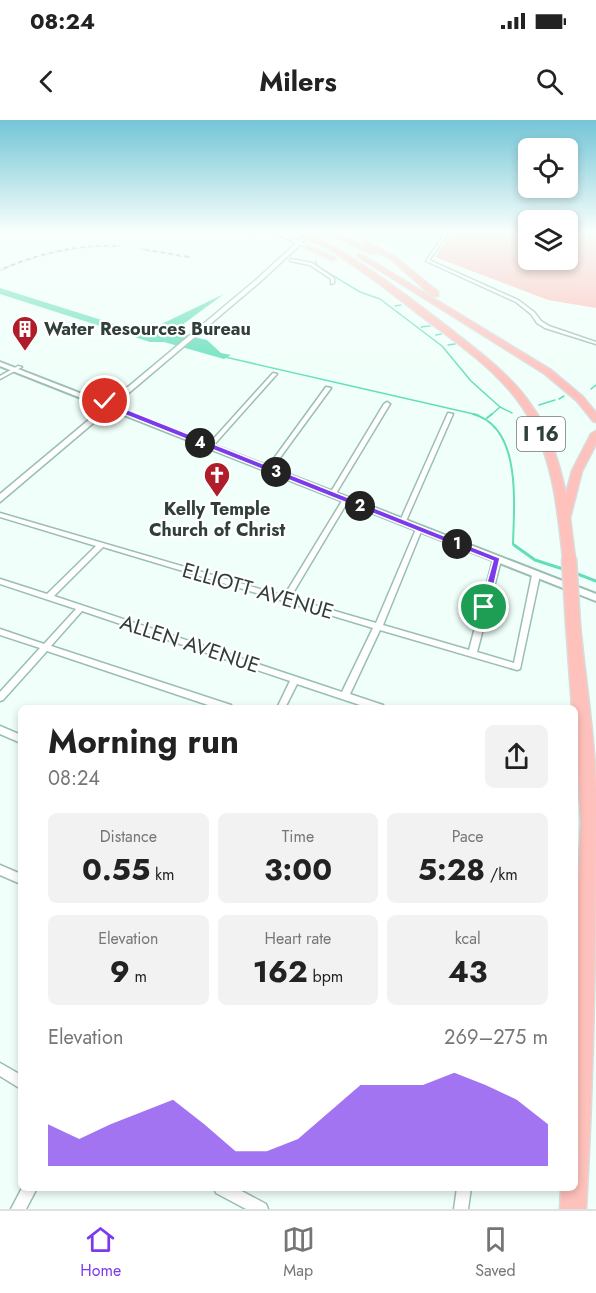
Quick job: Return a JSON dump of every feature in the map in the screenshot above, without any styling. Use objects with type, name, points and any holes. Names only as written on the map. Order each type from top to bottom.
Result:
[{"type":"highway","points":[[372,283],[451,334]]},
{"type":"highway","name":"I 16","points":[[382,283],[485,360],[517,391],[530,410],[555,471],[568,558],[590,822],[578,1132]]},
{"type":"highway","name":"I 16","points":[[405,283],[492,336],[565,385],[596,419]]},
{"type":"highway","points":[[418,283],[492,336]]},
{"type":"highway","points":[[422,283],[435,294]]},
{"type":"highway","points":[[564,524],[577,471],[594,437]]},
{"type":"highway","name":"I 16","points":[[573,1209],[574,1191]]},
{"type":"main road","points":[[201,333],[259,283]]},
{"type":"main road","points":[[2,495],[110,407],[129,388],[263,283]]},
{"type":"main road","points":[[110,407],[137,391],[175,354]]},
{"type":"main road","points":[[88,394],[105,394],[129,388]]},
{"type":"street","points":[[477,283],[517,301],[533,313],[538,322],[547,327],[596,343]]},
{"type":"street","points":[[0,359],[110,407],[596,598]]},
{"type":"street","points":[[0,364],[88,394],[105,401],[110,407]]},
{"type":"street","points":[[0,378],[17,368]]},
{"type":"street","points":[[210,446],[275,374]]},
{"type":"street","points":[[269,469],[328,388]]},
{"type":"street","points":[[332,495],[387,404]]},
{"type":"street","points":[[403,521],[450,414]]},
{"type":"street","points":[[286,598],[345,501]]},
{"type":"street","name":"ELLIOTT AVENUE","points":[[0,515],[517,667],[536,575]]},
{"type":"street","points":[[345,695],[378,626],[419,529]]},
{"type":"street","points":[[51,596],[101,545]]},
{"type":"street","points":[[472,654],[497,560]]},
{"type":"street","name":"ALLEN AVENUE","points":[[0,581],[51,596],[372,705]]},
{"type":"street","points":[[0,698],[81,608]]},
{"type":"street","points":[[0,632],[219,705]]},
{"type":"street","points":[[282,705],[295,679]]},
{"type":"street","points":[[0,730],[18,738]]},
{"type":"street","points":[[0,870],[18,878]]},
{"type":"street","points":[[0,1069],[18,1080]]},
{"type":"street","points":[[18,1209],[28,1191]]},
{"type":"street","points":[[227,1191],[261,1209]]},
{"type":"street","points":[[461,1209],[464,1191]]},
{"type":"shaded area","points":[[503,283],[596,283],[596,308],[548,300]]},
{"type":"shaded area","points":[[0,288],[146,334],[181,334],[207,340],[221,353],[231,355],[224,359],[164,342],[150,342],[0,294]]},
{"type":"shaded area","points":[[224,294],[178,328],[151,329]]},
{"type":"waterway","points":[[345,283],[360,292],[380,299],[442,346],[471,381],[500,407]]},
{"type":"waterway","points":[[395,306],[401,305]]},
{"type":"waterway","points":[[421,327],[430,326]]},
{"type":"waterway","points":[[436,335],[441,334]]},
{"type":"waterway","points":[[448,345],[455,344]]},
{"type":"waterway","points":[[225,357],[478,415]]},
{"type":"waterway","points":[[591,389],[596,385]]},
{"type":"waterway","points":[[559,399],[564,396]]},
{"type":"waterway","points":[[539,405],[555,400]]},
{"type":"waterway","points":[[491,415],[500,407]]},
{"type":"waterway","points":[[500,407],[512,413]]},
{"type":"waterway","points":[[473,414],[489,422],[500,434],[507,450],[514,489],[513,544],[516,546]]},
{"type":"waterway","points":[[487,418],[492,414]]},
{"type":"waterway","points":[[514,545],[535,560],[566,570]]},
{"type":"waterway","points":[[575,573],[596,581]]},
{"type":"place","name":"Water Resources Bureau","points":[[25,352]]},
{"type":"place","name":"Kelly Temple Church of Christ","points":[[217,498]]},
{"type":"route","points":[[105,401],[110,407],[497,560],[484,607]]}]
